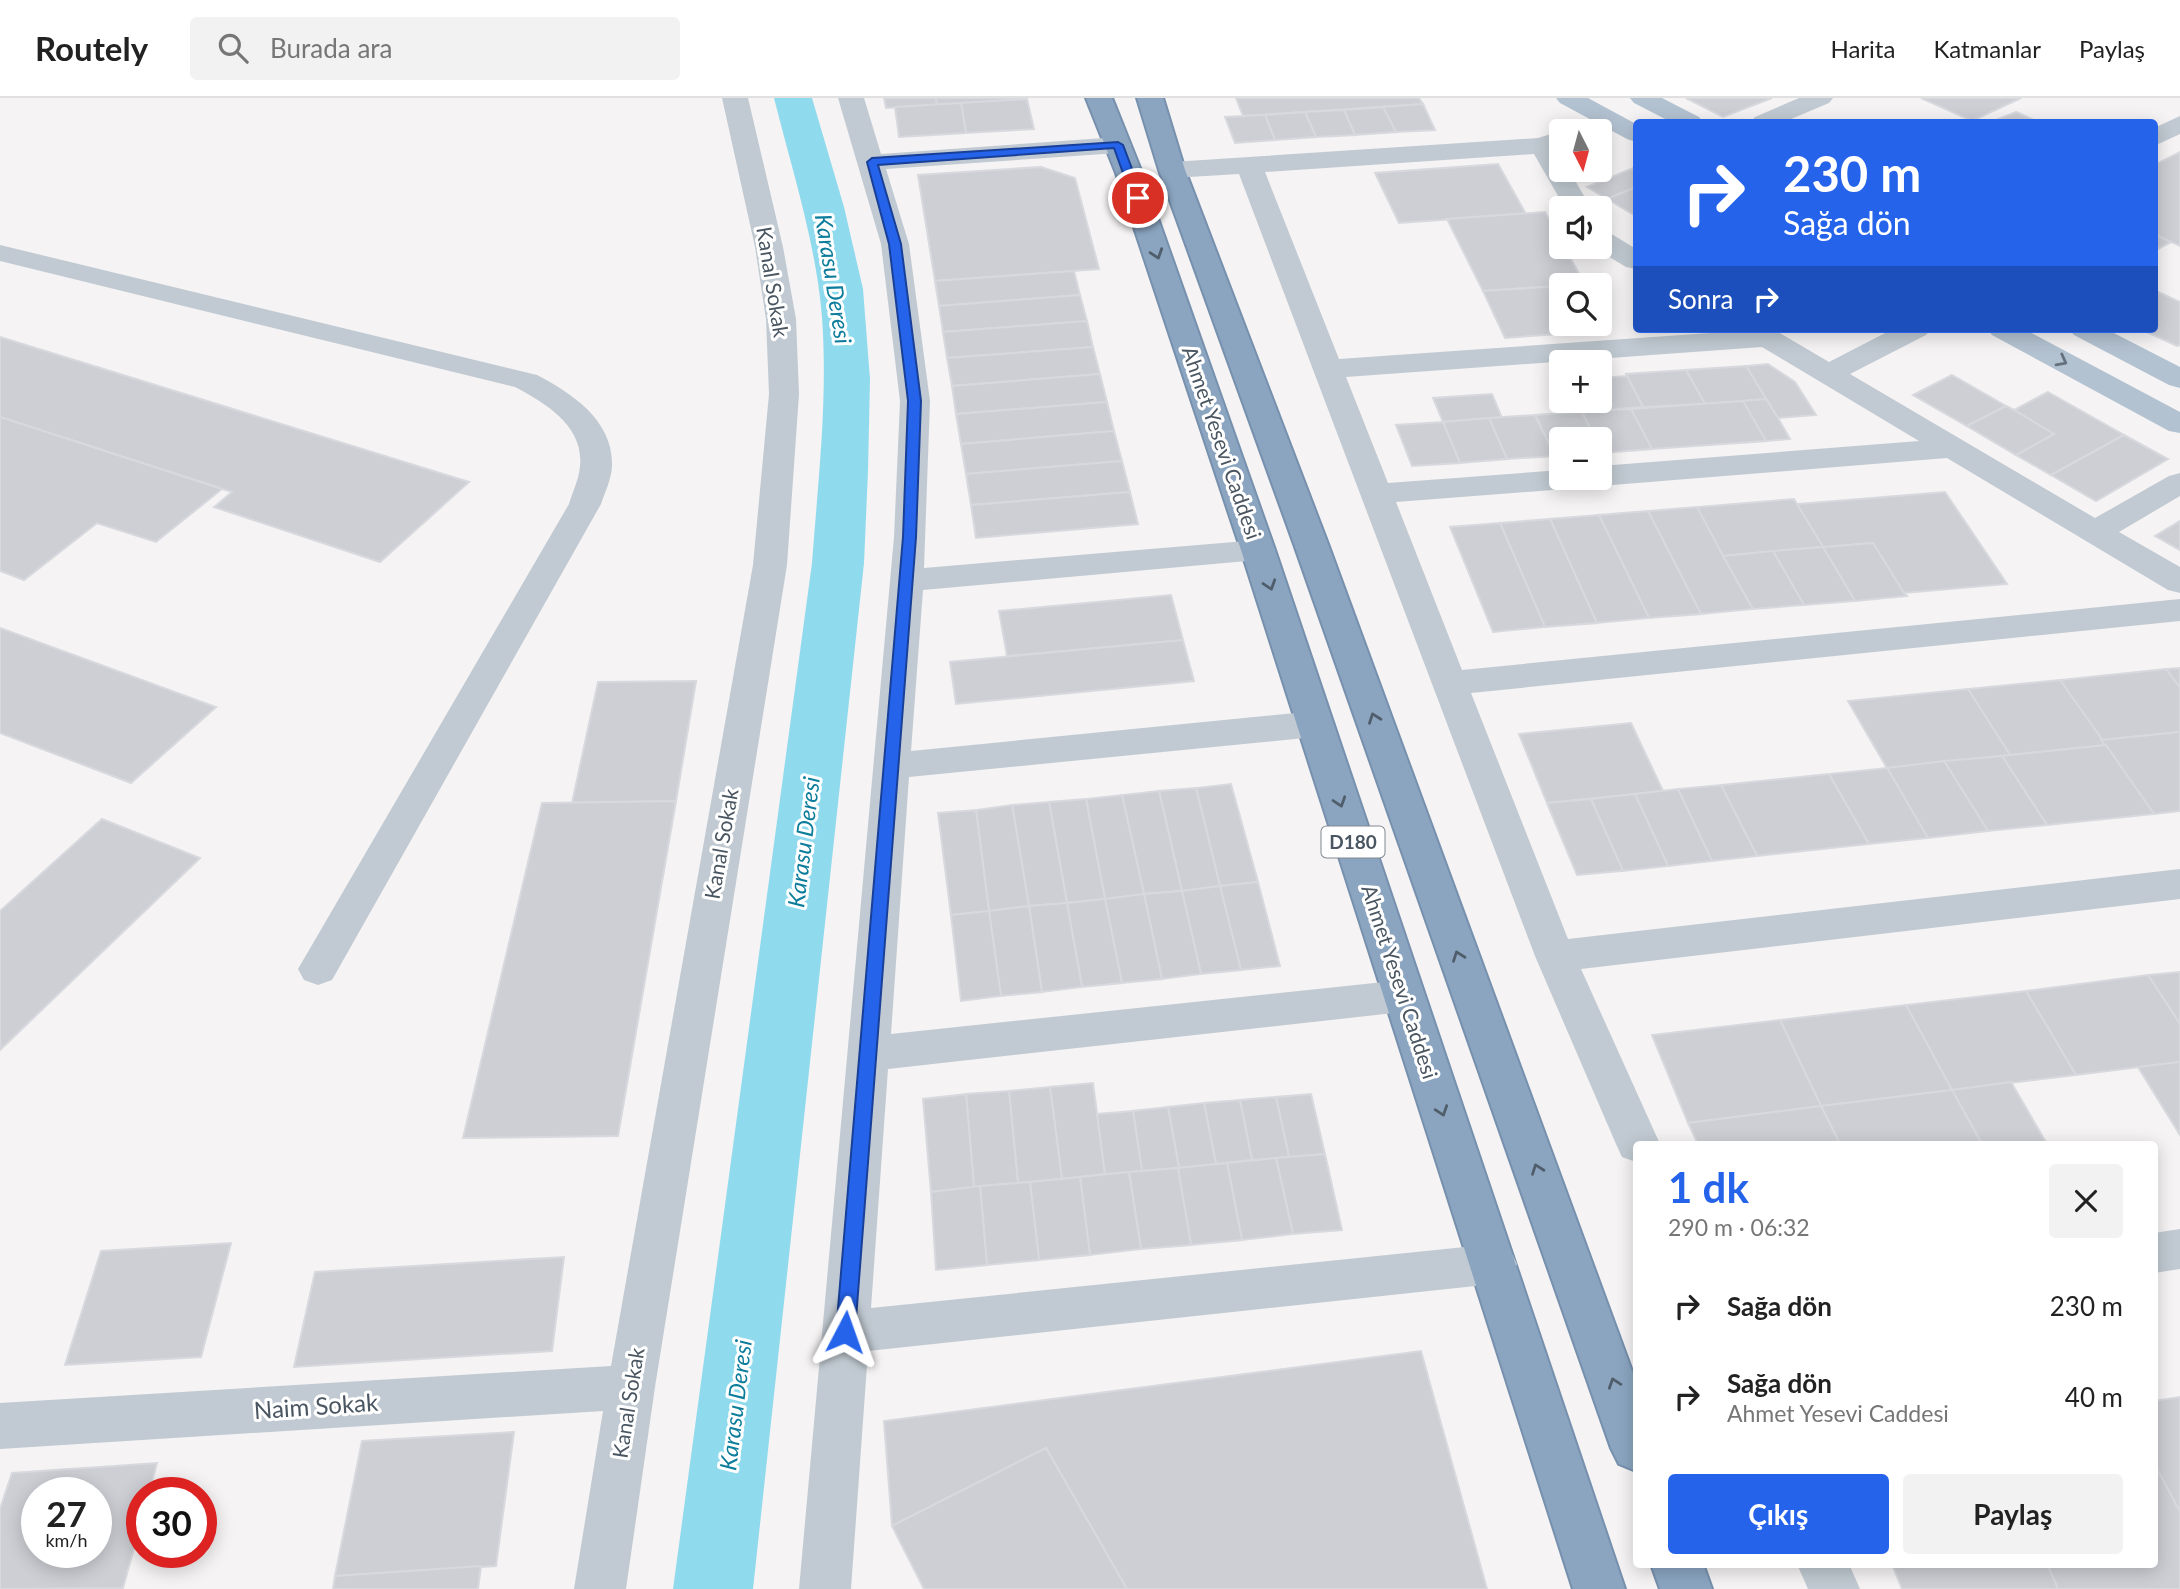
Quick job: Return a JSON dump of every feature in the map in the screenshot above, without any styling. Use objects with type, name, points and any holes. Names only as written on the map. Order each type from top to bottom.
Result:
[{"type":"highway","name":"Ahmet Yesevi Caddesi","points":[[1100,98],[1258,550],[1599,1589]]},
{"type":"highway","name":"D180","points":[[1150,98],[1172,170],[1311,544],[1633,1440]]},
{"type":"highway","points":[[1679,1568],[1686,1589]]},
{"type":"main road","points":[[1569,98],[1625,128]]},
{"type":"main road","points":[[1643,98],[1684,119]]},
{"type":"main road","points":[[2009,333],[2180,424]]},
{"type":"main road","points":[[2092,333],[2176,373]]},
{"type":"street","name":"Kanal Sokak","points":[[600,1589],[631,1387],[770,565],[784,394],[780,319],[769,247],[735,98]]},
{"type":"street","points":[[825,1589],[910,537],[915,401],[895,244],[851,98]]},
{"type":"street","points":[[1771,119],[1820,98]]},
{"type":"street","points":[[2158,136],[2180,124]]},
{"type":"street","points":[[1172,170],[1549,142]]},
{"type":"street","points":[[872,162],[1118,145]]},
{"type":"street","points":[[1249,165],[1555,956],[1637,1141]]},
{"type":"street","points":[[1612,246],[1633,259]]},
{"type":"street","points":[[0,253],[526,381],[556,396],[575,412],[592,437],[596,467],[585,504],[318,969]]},
{"type":"street","points":[[1828,374],[1908,333]]},
{"type":"street","points":[[1328,369],[1760,334],[2180,582]]},
{"type":"street","points":[[1612,475],[1953,448]]},
{"type":"street","points":[[1376,494],[1549,480]]},
{"type":"street","points":[[2095,532],[2180,483]]},
{"type":"street","points":[[905,581],[1258,550]]},
{"type":"street","points":[[1449,683],[2180,610]]},
{"type":"street","points":[[890,766],[1315,724]]},
{"type":"street","points":[[1555,956],[2180,884]]},
{"type":"street","points":[[867,1054],[1403,996]]},
{"type":"street","points":[[2158,1252],[2180,1249]]},
{"type":"street","points":[[845,1332],[1494,1264]]},
{"type":"street","name":"Naim Sokak","points":[[0,1426],[631,1387]]},
{"type":"street","points":[[1825,1568],[1834,1589]]},
{"type":"building","points":[[884,98],[936,98],[937,105],[886,108]]},
{"type":"building","points":[[936,98],[1027,98],[1027,99],[937,105]]},
{"type":"building","points":[[1236,98],[1419,98],[1423,104],[1243,116]]},
{"type":"building","points":[[1686,98],[1772,98],[1723,117]]},
{"type":"building","points":[[1921,98],[2021,98],[1976,119],[1968,119]]},
{"type":"building","points":[[1027,99],[1034,129],[966,133],[961,103]]},
{"type":"building","points":[[961,103],[966,133],[899,137],[895,107]]},
{"type":"building","points":[[1423,104],[1435,130],[1396,132],[1383,107]]},
{"type":"building","points":[[1383,107],[1396,132],[1355,135],[1344,110]]},
{"type":"building","points":[[1344,110],[1355,135],[1316,137],[1305,112]]},
{"type":"building","points":[[1305,112],[1316,137],[1275,140],[1265,115]]},
{"type":"building","points":[[2016,112],[2031,119],[1998,119]]},
{"type":"building","points":[[1265,115],[1275,140],[1235,143],[1225,117]]},
{"type":"building","points":[[2180,152],[2180,246],[2158,236],[2158,163]]},
{"type":"building","points":[[1498,164],[1526,214],[1399,223],[1375,173]]},
{"type":"building","points":[[1041,167],[1075,178],[1099,269],[935,281],[918,175]]},
{"type":"building","points":[[1633,168],[1633,188],[1612,197],[1602,196],[1587,187],[1599,182],[1612,182],[1612,177]]},
{"type":"building","points":[[1633,188],[1633,214],[1612,202],[1612,197]]},
{"type":"building","points":[[1545,212],[1549,219],[1549,259],[1571,259],[1579,273],[1549,273],[1549,286],[1483,291],[1447,219]]},
{"type":"building","points":[[2158,236],[2171,242],[2158,249]]},
{"type":"building","points":[[1074,271],[1080,295],[939,306],[935,281]]},
{"type":"building","points":[[1549,287],[1549,335],[1505,338],[1483,291]]},
{"type":"building","points":[[2158,292],[2180,302],[2180,345],[2149,333],[2158,333]]},
{"type":"building","points":[[1080,295],[1087,321],[943,332],[939,306]]},
{"type":"building","points":[[1087,321],[1093,347],[947,358],[943,332]]},
{"type":"building","points":[[0,337],[469,482],[380,562],[214,507],[232,492],[0,417]]},
{"type":"building","points":[[1093,347],[1100,374],[952,386],[947,358]]},
{"type":"building","points":[[1768,364],[1795,382],[1816,415],[1778,418],[1746,366]]},
{"type":"building","points":[[1746,366],[1766,399],[1705,404],[1686,370]]},
{"type":"building","points":[[1686,370],[1705,404],[1643,407],[1626,374]]},
{"type":"building","points":[[1100,374],[1107,402],[956,414],[952,386]]},
{"type":"building","points":[[1952,375],[2006,406],[1967,426],[1913,395]]},
{"type":"building","points":[[1627,376],[1643,407],[1612,410],[1612,377]]},
{"type":"building","points":[[2048,392],[2124,435],[2051,475],[2016,455],[2054,434],[2014,410]]},
{"type":"building","points":[[1492,394],[1502,418],[1443,422],[1433,398]]},
{"type":"building","points":[[1766,399],[1790,439],[1766,441],[1743,401]]},
{"type":"building","points":[[1743,401],[1766,441],[1652,449],[1631,409]]},
{"type":"building","points":[[1107,402],[1114,431],[961,444],[956,414]]},
{"type":"building","points":[[2006,406],[2054,434],[2016,455],[1967,426]]},
{"type":"building","points":[[1631,409],[1652,449],[1612,452],[1612,427],[1589,427],[1582,413],[1612,413],[1612,410]]},
{"type":"building","points":[[1582,413],[1589,427],[1549,427],[1549,444],[1535,415]]},
{"type":"building","points":[[1535,415],[1549,444],[1549,456],[1507,459],[1489,418]]},
{"type":"building","points":[[0,417],[222,489],[156,542],[97,523],[24,580],[0,571]]},
{"type":"building","points":[[1489,418],[1507,459],[1460,463],[1443,422]]},
{"type":"building","points":[[1443,422],[1460,463],[1412,466],[1396,425]]},
{"type":"building","points":[[1114,431],[1122,461],[966,474],[961,444]]},
{"type":"building","points":[[2124,435],[2168,459],[2096,501],[2051,475]]},
{"type":"building","points":[[1122,461],[1130,492],[971,505],[966,474]]},
{"type":"building","points":[[1130,492],[1138,524],[976,538],[971,505]]},
{"type":"building","points":[[1945,492],[2007,584],[1904,593],[1873,543],[1823,547],[1797,504]]},
{"type":"building","points":[[1794,499],[1823,547],[1723,556],[1697,507]]},
{"type":"building","points":[[1697,507],[1753,609],[1701,614],[1648,511]]},
{"type":"building","points":[[1648,511],[1701,614],[1649,618],[1599,515]]},
{"type":"building","points":[[1599,515],[1649,618],[1597,623],[1550,519]]},
{"type":"building","points":[[1550,519],[1597,623],[1545,627],[1500,523]]},
{"type":"building","points":[[2180,521],[2180,550],[2155,536]]},
{"type":"building","points":[[1500,523],[1545,627],[1493,632],[1450,527]]},
{"type":"building","points":[[1873,543],[1907,596],[1855,601],[1823,547]]},
{"type":"building","points":[[1823,547],[1855,601],[1804,605],[1773,551]]},
{"type":"building","points":[[1773,551],[1804,605],[1753,609],[1723,556]]},
{"type":"building","points":[[1171,595],[1183,640],[1007,656],[999,611]]},
{"type":"building","points":[[0,628],[216,707],[131,783],[0,733]]},
{"type":"building","points":[[1183,640],[1194,681],[956,704],[950,662]]},
{"type":"building","points":[[2180,668],[2180,688],[2166,669]]},
{"type":"building","points":[[2166,669],[2180,688],[2180,732],[2101,740],[2060,680]]},
{"type":"building","points":[[2060,680],[2106,745],[2010,755],[1968,689]]},
{"type":"building","points":[[696,681],[676,801],[572,803],[598,682]]},
{"type":"building","points":[[1968,689],[2010,755],[1887,768],[1848,701]]},
{"type":"building","points":[[1631,723],[1663,791],[1547,803],[1519,734]]},
{"type":"building","points":[[2180,732],[2180,811],[2154,814],[2101,740]]},
{"type":"building","points":[[2106,745],[2154,814],[2047,825],[2002,756]]},
{"type":"building","points":[[2002,756],[2047,825],[1988,831],[1944,761]]},
{"type":"building","points":[[1944,761],[1988,831],[1928,838],[1887,768]]},
{"type":"building","points":[[1887,768],[1928,838],[1869,844],[1829,774]]},
{"type":"building","points":[[1829,774],[1869,844],[1757,856],[1721,785]]},
{"type":"building","points":[[1231,784],[1258,882],[1220,886],[1196,788]]},
{"type":"building","points":[[1721,785],[1757,856],[1712,861],[1678,789]]},
{"type":"building","points":[[1196,788],[1220,886],[1182,891],[1159,791]]},
{"type":"building","points":[[1678,789],[1712,861],[1668,866],[1635,794]]},
{"type":"building","points":[[1159,791],[1182,891],[1144,894],[1122,795]]},
{"type":"building","points":[[1635,794],[1668,866],[1623,871],[1591,799]]},
{"type":"building","points":[[1122,795],[1144,894],[1105,899],[1086,799]]},
{"type":"building","points":[[1086,799],[1105,899],[1067,903],[1049,802]]},
{"type":"building","points":[[1591,799],[1623,871],[1577,875],[1547,803]]},
{"type":"building","points":[[676,801],[618,1136],[463,1138],[542,803]]},
{"type":"building","points":[[1049,802],[1067,903],[1029,906],[1012,805]]},
{"type":"building","points":[[1012,805],[1029,906],[989,911],[976,810]]},
{"type":"building","points":[[976,810],[989,911],[951,915],[938,813]]},
{"type":"building","points":[[102,819],[200,858],[0,1050],[0,911]]},
{"type":"building","points":[[1258,882],[1280,966],[1241,970],[1220,886]]},
{"type":"building","points":[[1220,886],[1241,970],[1201,974],[1182,891]]},
{"type":"building","points":[[1182,891],[1201,974],[1162,979],[1144,894]]},
{"type":"building","points":[[1144,894],[1162,979],[1122,983],[1105,899]]},
{"type":"building","points":[[1105,899],[1122,983],[1082,987],[1067,903]]},
{"type":"building","points":[[1067,903],[1082,987],[1042,992],[1029,906]]},
{"type":"building","points":[[1029,906],[1042,992],[1001,996],[989,911]]},
{"type":"building","points":[[989,911],[1001,996],[961,1001],[951,915]]},
{"type":"building","points":[[2180,972],[2180,1024],[2148,975]]},
{"type":"building","points":[[2148,975],[2180,1024],[2180,1062],[2076,1075],[2026,991]]},
{"type":"building","points":[[2026,991],[2076,1075],[1952,1090],[1906,1005]]},
{"type":"building","points":[[1906,1005],[1952,1090],[1821,1106],[1780,1020]]},
{"type":"building","points":[[1780,1020],[1821,1106],[1688,1123],[1652,1035]]},
{"type":"building","points":[[2180,1062],[2180,1135],[2138,1067]]},
{"type":"building","points":[[2011,1082],[2045,1141],[1980,1141],[1952,1090]]},
{"type":"building","points":[[1093,1083],[1105,1174],[1062,1179],[1050,1087]]},
{"type":"building","points":[[1050,1087],[1062,1179],[1018,1183],[1009,1091]]},
{"type":"building","points":[[1952,1090],[1980,1141],[1838,1141],[1821,1106]]},
{"type":"building","points":[[1009,1091],[1018,1183],[974,1187],[966,1094]]},
{"type":"building","points":[[966,1094],[974,1187],[931,1192],[923,1099]]},
{"type":"building","points":[[1311,1094],[1325,1154],[1289,1157],[1276,1097]]},
{"type":"building","points":[[1276,1097],[1289,1157],[1252,1160],[1240,1100]]},
{"type":"building","points":[[1240,1100],[1252,1160],[1216,1164],[1204,1103]]},
{"type":"building","points":[[1204,1103],[1216,1164],[1179,1168],[1168,1107]]},
{"type":"building","points":[[1821,1106],[1838,1141],[1697,1141],[1688,1123]]},
{"type":"building","points":[[1168,1107],[1179,1168],[1142,1171],[1133,1111]]},
{"type":"building","points":[[1133,1111],[1142,1171],[1105,1174],[1097,1114]]},
{"type":"building","points":[[1325,1154],[1342,1230],[1293,1234],[1276,1158]]},
{"type":"building","points":[[1276,1158],[1293,1234],[1242,1240],[1227,1163]]},
{"type":"building","points":[[1227,1163],[1242,1240],[1191,1245],[1178,1168]]},
{"type":"building","points":[[1178,1168],[1191,1245],[1141,1249],[1129,1172]]},
{"type":"building","points":[[1129,1172],[1141,1249],[1090,1255],[1080,1177]]},
{"type":"building","points":[[1080,1177],[1090,1255],[1039,1260],[1030,1182]]},
{"type":"building","points":[[1030,1182],[1039,1260],[987,1265],[980,1186]]},
{"type":"building","points":[[980,1186],[987,1265],[936,1270],[931,1192]]},
{"type":"building","points":[[231,1243],[201,1357],[65,1365],[101,1251]]},
{"type":"building","points":[[564,1257],[552,1351],[294,1367],[315,1272]]},
{"type":"building","points":[[1421,1351],[1487,1589],[1127,1589],[1046,1448],[892,1526],[884,1421]]},
{"type":"building","points":[[2180,1397],[2180,1512],[2158,1471],[2158,1400]]},
{"type":"building","points":[[514,1432],[496,1566],[335,1576],[362,1441]]},
{"type":"building","points":[[1046,1448],[1127,1589],[924,1589],[892,1526]]},
{"type":"building","points":[[157,1463],[153,1477],[126,1477],[126,1568],[129,1568],[123,1588],[0,1589],[0,1509],[12,1473]]},
{"type":"building","points":[[2158,1474],[2180,1512],[2180,1589],[2058,1589],[2049,1568],[2158,1568]]},
{"type":"building","points":[[481,1566],[478,1589],[333,1589],[335,1576]]},
{"type":"building","points":[[1894,1568],[2049,1568],[2058,1589],[1902,1589]]},
{"type":"waterway","name":"Karasu Deresi","points":[[713,1589],[838,563],[844,471],[846,379],[841,289],[823,207],[793,98]]},
{"type":"route","points":[[845,1332],[910,537],[915,401],[895,244],[872,162],[1118,145],[1138,198]]}]
